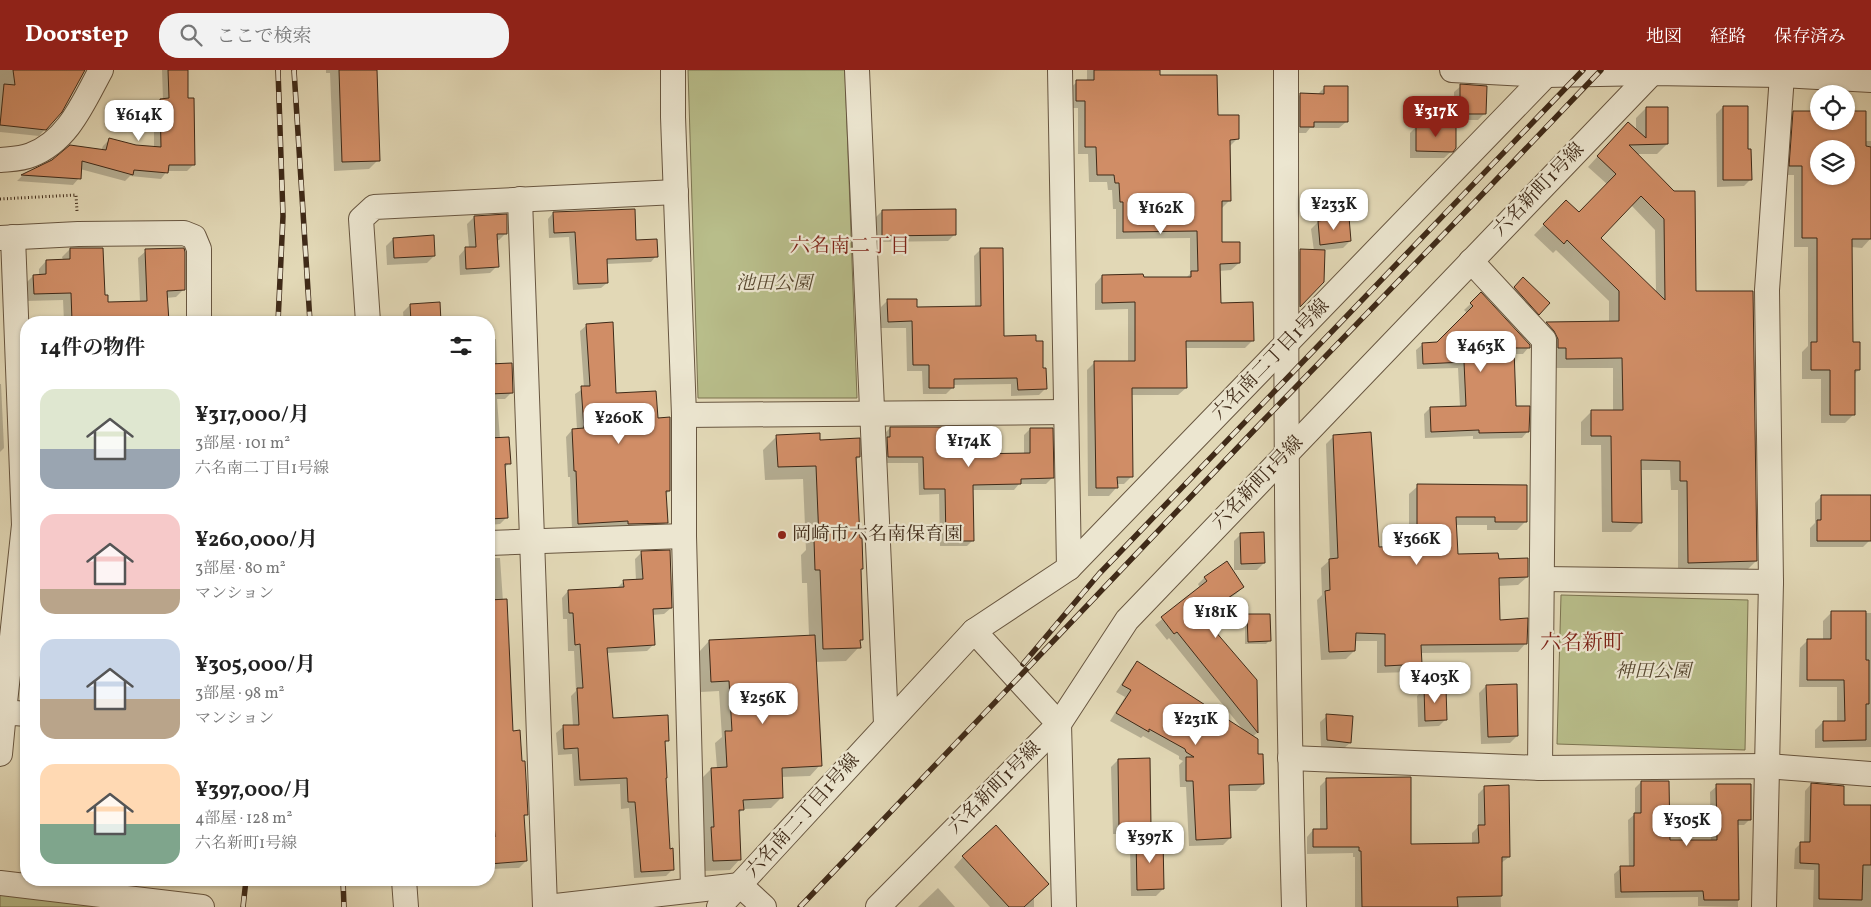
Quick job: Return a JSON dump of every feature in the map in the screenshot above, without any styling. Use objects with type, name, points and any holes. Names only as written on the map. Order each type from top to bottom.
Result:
[{"type":"street","points":[[0,160],[29,156],[50,146],[70,127],[101,70]]},
{"type":"street","points":[[673,70],[684,415],[684,536],[693,890]]},
{"type":"street","points":[[857,70],[886,724]]},
{"type":"street","points":[[1060,70],[1069,568]]},
{"type":"street","points":[[1286,70],[1286,454],[1294,907]]},
{"type":"street","points":[[1452,70],[1549,73],[1653,71],[1871,80]]},
{"type":"street","name":"六名新町1号線","points":[[878,907],[1059,724],[1127,620],[1653,71]]},
{"type":"street","name":"六名南二丁目1号線","points":[[720,907],[886,724],[974,631],[1069,568],[1549,73]]},
{"type":"street","points":[[1764,907],[1771,582],[1767,290],[1782,75]]},
{"type":"street","points":[[368,316],[361,220],[374,207],[676,192]]},
{"type":"street","points":[[520,199],[546,907],[740,884],[764,907]]},
{"type":"street","points":[[20,457],[7,237],[184,233],[194,237],[199,248],[199,316]]},
{"type":"street","points":[[1471,260],[1544,340],[1540,768]]},
{"type":"street","points":[[684,415],[872,412],[1066,412]]},
{"type":"street","points":[[495,543],[684,536]]},
{"type":"street","points":[[1543,579],[1771,582]]},
{"type":"street","points":[[0,754],[15,713],[20,609]]},
{"type":"street","points":[[974,631],[1059,724],[1064,907]]},
{"type":"street","points":[[1290,758],[1540,768],[1767,766],[1871,774]]},
{"type":"street","points":[[0,883],[20,885]]},
{"type":"street","points":[[25,886],[202,907]]},
{"type":"street","points":[[404,886],[406,907]]},
{"type":"path","points":[[0,199],[76,195],[78,234]]},
{"type":"green space","name":"池田公園","points":[[688,70],[845,70],[857,398],[698,398]]},
{"type":"green space","name":"神田公園","points":[[1561,595],[1748,600],[1745,750],[1557,744]]},
{"type":"green space","points":[[0,893],[117,907],[0,907]]},
{"type":"building","points":[[13,70],[85,70],[62,112],[46,130],[0,125],[4,84],[15,85]]},
{"type":"building","points":[[168,70],[188,70],[188,98],[194,98],[195,165],[169,165],[168,173],[134,170],[133,175],[82,161],[81,179],[21,175],[52,160],[70,145],[106,150],[109,138],[136,145],[161,147],[160,99],[169,98]]},
{"type":"building","points":[[339,70],[377,70],[380,161],[342,162]]},
{"type":"building","points":[[1094,70],[1160,70],[1160,75],[1217,75],[1218,115],[1239,115],[1239,139],[1230,140],[1231,201],[1222,201],[1222,242],[1240,242],[1240,263],[1220,264],[1221,303],[1253,302],[1254,341],[1186,341],[1187,388],[1132,388],[1133,477],[1117,477],[1118,488],[1096,488],[1094,361],[1135,361],[1135,302],[1102,303],[1102,275],[1143,274],[1144,277],[1191,277],[1191,271],[1198,271],[1197,231],[1123,232],[1123,202],[1120,202],[1119,183],[1115,183],[1114,175],[1097,175],[1096,147],[1085,147],[1085,101],[1076,101],[1076,80],[1094,80]]},
{"type":"building","points":[[1460,84],[1487,86],[1486,114],[1460,114]]},
{"type":"building","points":[[1324,86],[1348,86],[1348,122],[1314,122],[1314,127],[1300,127],[1300,93],[1324,94]]},
{"type":"building","points":[[1723,106],[1748,106],[1748,149],[1751,149],[1752,180],[1723,180]]},
{"type":"building","points":[[1646,107],[1668,107],[1668,144],[1629,145],[1674,191],[1695,191],[1696,291],[1753,291],[1757,561],[1688,563],[1687,481],[1680,481],[1680,461],[1641,460],[1642,523],[1612,522],[1611,436],[1591,436],[1591,410],[1623,410],[1622,358],[1566,359],[1566,348],[1558,348],[1558,339],[1546,322],[1619,321],[1619,291],[1567,240],[1564,244],[1543,224],[1566,200],[1579,212],[1616,174],[1597,156],[1628,122],[1646,138]],"holes":[[[1641,196],[1664,219],[1665,300],[1601,238]]]},
{"type":"building","points":[[1793,111],[1810,111],[1810,130],[1855,130],[1855,111],[1866,111],[1866,146],[1871,147],[1871,239],[1852,239],[1853,342],[1860,342],[1860,370],[1855,370],[1855,415],[1830,415],[1830,370],[1811,370],[1811,342],[1817,342],[1817,238],[1802,238],[1802,166],[1789,166]]},
{"type":"building","points":[[1416,125],[1456,126],[1456,148],[1453,152],[1416,151]]},
{"type":"building","points":[[635,209],[636,240],[657,239],[658,257],[607,259],[608,283],[578,284],[575,232],[554,233],[553,212]]},
{"type":"building","points":[[956,209],[956,235],[882,236],[882,210]]},
{"type":"building","points":[[507,214],[507,234],[497,234],[499,267],[466,269],[465,247],[476,247],[474,216]]},
{"type":"building","points":[[1349,217],[1351,241],[1320,245],[1318,221]]},
{"type":"building","points":[[434,235],[435,256],[394,258],[393,238]]},
{"type":"building","points":[[70,248],[103,248],[105,295],[108,295],[108,302],[147,301],[145,249],[184,248],[185,290],[167,291],[169,316],[72,316],[71,293],[34,294],[33,275],[46,274],[46,260],[70,259]]},
{"type":"building","points":[[980,248],[1003,248],[1004,336],[1036,335],[1036,341],[1043,341],[1043,368],[1046,368],[1047,389],[1018,390],[1017,378],[954,379],[954,388],[929,388],[929,365],[913,365],[912,321],[888,322],[887,299],[917,299],[917,307],[981,306]]},
{"type":"building","points":[[1300,249],[1325,250],[1324,282],[1300,307]]},
{"type":"building","points":[[1523,277],[1550,303],[1539,315],[1514,287]]},
{"type":"building","points":[[1481,292],[1530,345],[1530,348],[1514,348],[1516,406],[1530,406],[1529,432],[1479,433],[1479,430],[1431,432],[1430,407],[1466,406],[1464,362],[1423,364],[1422,343],[1437,342],[1473,306],[1470,303]]},
{"type":"building","points":[[440,302],[441,316],[411,316],[410,304]]},
{"type":"building","points":[[613,322],[616,393],[656,391],[658,418],[670,417],[670,491],[666,491],[668,523],[628,524],[628,521],[578,524],[572,429],[584,428],[581,386],[590,386],[586,324]]},
{"type":"building","points":[[512,363],[513,393],[495,394],[495,364]]},
{"type":"building","points":[[890,427],[969,427],[970,454],[1030,453],[1030,428],[1053,428],[1054,478],[1021,479],[1021,484],[973,485],[974,541],[946,541],[945,489],[924,489],[923,457],[888,457],[887,437],[890,437]]},
{"type":"building","points":[[1371,432],[1379,547],[1417,545],[1417,484],[1527,485],[1527,522],[1495,522],[1495,517],[1456,517],[1458,554],[1498,553],[1499,559],[1528,558],[1528,577],[1499,578],[1500,620],[1528,618],[1527,644],[1421,645],[1422,664],[1385,666],[1385,634],[1356,633],[1355,651],[1329,652],[1325,591],[1330,590],[1329,559],[1338,558],[1333,435]]},
{"type":"building","points":[[820,433],[820,440],[860,438],[860,457],[856,457],[863,569],[861,569],[863,640],[860,640],[861,648],[823,649],[820,570],[815,570],[814,540],[819,540],[816,466],[778,467],[776,435]]},
{"type":"building","points":[[509,437],[511,464],[505,464],[508,518],[495,519],[495,438]]},
{"type":"building","points":[[1821,495],[1871,495],[1871,541],[1817,541],[1817,520],[1821,520]]},
{"type":"building","points":[[1264,532],[1265,563],[1241,564],[1240,533]]},
{"type":"building","points":[[670,550],[672,608],[653,609],[655,645],[607,648],[613,718],[668,715],[669,741],[665,741],[666,778],[670,849],[673,848],[674,870],[641,872],[635,802],[628,802],[627,778],[580,780],[578,748],[564,749],[563,725],[579,725],[577,688],[583,688],[580,644],[575,645],[573,613],[569,613],[568,590],[624,587],[623,580],[643,579],[641,551]]},
{"type":"building","points":[[1227,561],[1244,587],[1202,616],[1257,680],[1258,733],[1177,632],[1174,634],[1161,617],[1207,581],[1204,577]]},
{"type":"building","points":[[507,599],[513,731],[520,730],[522,761],[525,761],[528,815],[524,815],[527,861],[495,864],[495,837],[495,600]]},
{"type":"building","points":[[1831,611],[1866,611],[1866,660],[1869,660],[1869,704],[1866,704],[1866,740],[1823,741],[1823,721],[1845,721],[1844,680],[1807,680],[1807,639],[1831,639]]},
{"type":"building","points":[[1247,614],[1270,614],[1271,641],[1248,642]]},
{"type":"building","points":[[815,635],[822,766],[782,768],[783,798],[743,800],[744,810],[739,810],[741,860],[713,861],[711,827],[714,827],[711,768],[727,767],[725,731],[732,731],[729,681],[711,682],[709,640]]},
{"type":"building","points":[[1137,661],[1258,739],[1258,754],[1263,754],[1264,784],[1229,785],[1231,838],[1196,840],[1193,781],[1186,781],[1186,757],[1194,757],[1186,752],[1185,749],[1149,729],[1149,732],[1116,713],[1131,690],[1122,685]]},
{"type":"building","points":[[1517,684],[1518,736],[1488,737],[1486,685]]},
{"type":"building","points":[[1424,688],[1446,688],[1447,720],[1425,721]]},
{"type":"building","points":[[1326,714],[1353,716],[1351,743],[1327,740]]},
{"type":"building","points":[[1150,758],[1151,827],[1119,828],[1118,759]]},
{"type":"building","points":[[1411,777],[1411,844],[1479,843],[1478,825],[1485,825],[1484,786],[1509,785],[1510,857],[1502,857],[1502,896],[1457,897],[1458,907],[1362,907],[1361,851],[1359,851],[1359,847],[1313,847],[1313,829],[1327,829],[1326,778]]},
{"type":"building","points":[[1641,781],[1669,781],[1670,840],[1717,840],[1716,784],[1751,784],[1751,820],[1738,820],[1739,900],[1704,900],[1703,891],[1621,892],[1620,866],[1634,866],[1634,813],[1641,813]]},
{"type":"building","points":[[1811,783],[1844,786],[1844,805],[1871,805],[1871,865],[1863,865],[1862,900],[1819,899],[1819,864],[1800,863],[1800,842],[1810,842]]},
{"type":"building","points":[[996,825],[1049,884],[1024,907],[1009,907],[962,856]]},
{"type":"building","points":[[1163,839],[1164,889],[1137,890],[1136,840]]},
{"type":"railway","points":[[278,70],[283,216],[278,316]]},
{"type":"railway","points":[[294,70],[310,316]]},
{"type":"railway","points":[[1023,664],[1099,574],[1583,70]]},
{"type":"railway","points":[[800,907],[1261,423],[1601,70]]},
{"type":"railway","points":[[243,907],[245,886]]},
{"type":"railway","points":[[343,886],[344,907]]},
{"type":"place","name":"岡崎市六名南保育園","points":[[782,535]]},
{"type":"district","name":"六名南二丁目","points":[[850,247]]},
{"type":"district","name":"六名新町","points":[[1582,643]]}]
